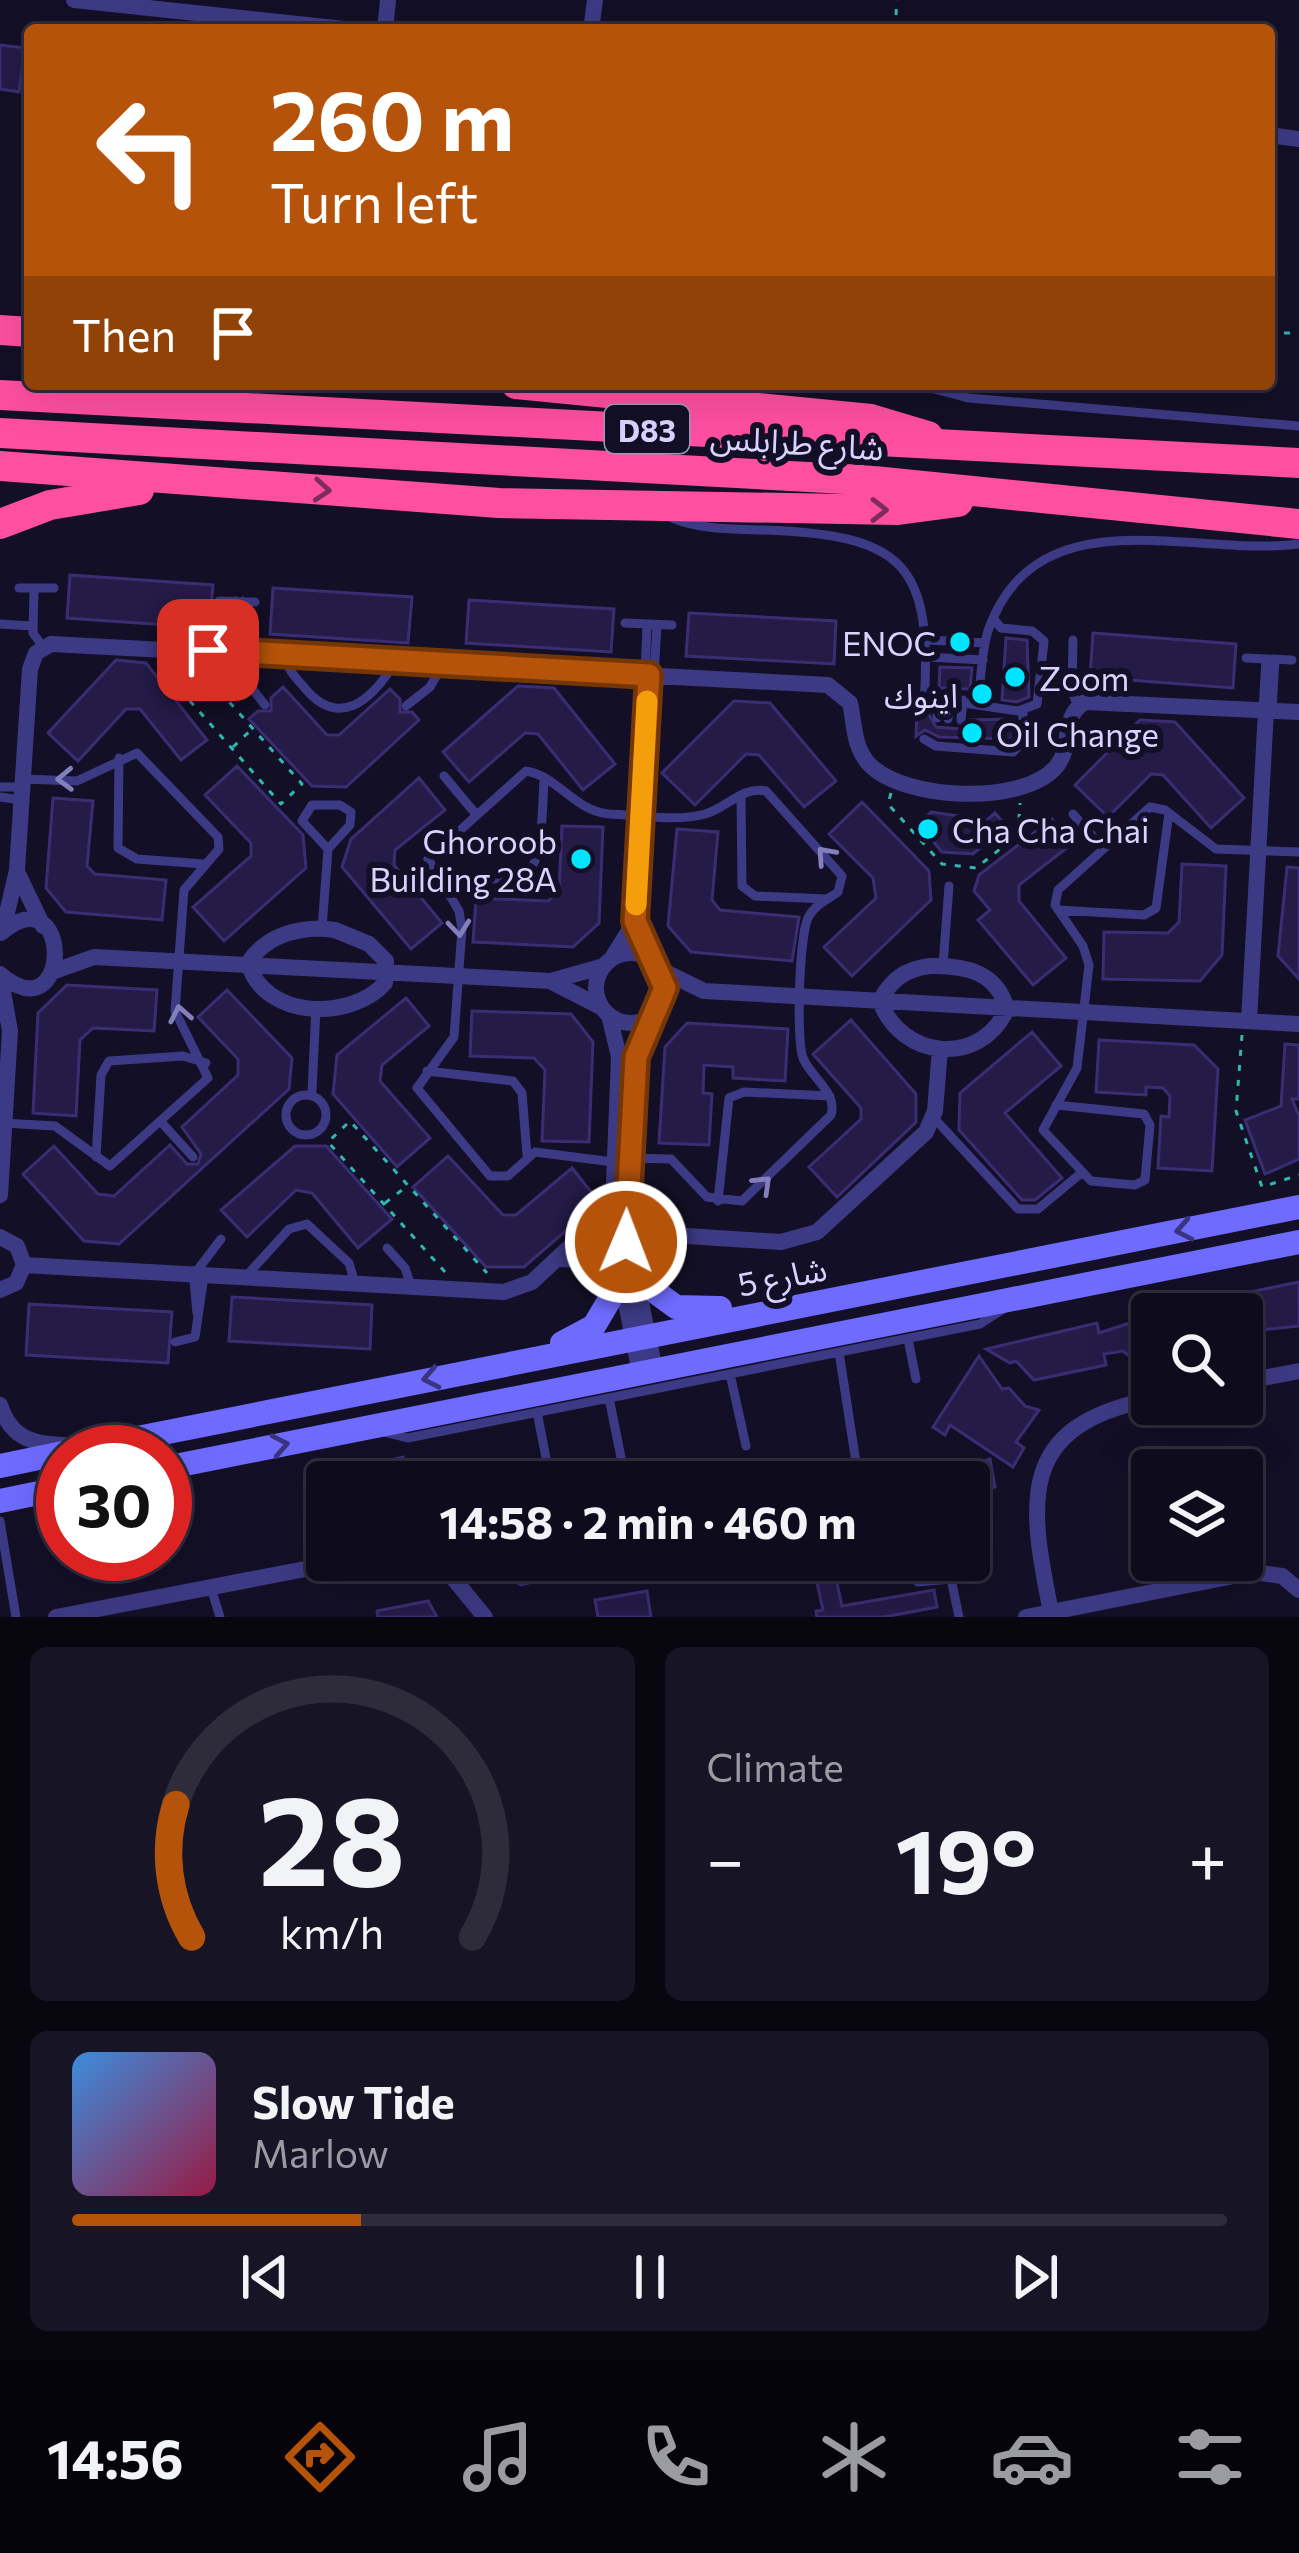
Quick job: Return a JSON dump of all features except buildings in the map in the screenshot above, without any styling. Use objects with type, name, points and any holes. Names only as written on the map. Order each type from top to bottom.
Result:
[{"type":"highway","points":[[580,390],[871,419],[950,447]]},
{"type":"highway","name":"شارع طرابلس","points":[[0,394],[1299,464]]},
{"type":"highway","name":"شارع طرابلس","points":[[0,433],[436,453],[864,480],[1299,524]]},
{"type":"highway","points":[[0,466],[499,503],[898,510],[993,495]]},
{"type":"highway","points":[[0,524],[87,497],[205,481]]},
{"type":"street","points":[[74,0],[298,24]]},
{"type":"street","points":[[2,932],[17,870],[30,669],[43,647],[284,654],[835,688],[850,703],[862,756],[896,780],[961,794],[1017,787],[1044,777],[1059,764],[1069,718],[1078,706],[1102,700],[1299,712]]},
{"type":"street","points":[[621,1160],[636,1057],[665,988],[635,921],[649,675]]},
{"type":"street","points":[[1249,1021],[1267,710]]},
{"type":"street","points":[[17,870],[58,953],[52,972]]},
{"type":"street","points":[[2,932],[22,921],[94,957]]},
{"type":"street","points":[[635,921],[596,986],[620,1057],[619,1208],[625,1275],[648,1371]]},
{"type":"street","points":[[248,963],[282,935],[322,928],[369,944],[389,972]]},
{"type":"street","points":[[10,1031],[30,986],[52,972],[94,957],[551,981],[629,953],[704,992]]},
{"type":"street","points":[[248,963],[274,997],[316,1009],[367,999],[389,972]]},
{"type":"street","points":[[880,1001],[905,972],[943,965],[990,979],[1007,1009]]},
{"type":"street","points":[[0,975],[30,986]]},
{"type":"street","points":[[0,975],[10,1031],[0,1195]]},
{"type":"street","points":[[551,981],[626,1022],[704,992],[1299,1024]]},
{"type":"street","points":[[880,1001],[902,1035],[940,1049],[976,1044],[995,1030],[1007,1009]]},
{"type":"street","points":[[619,1208],[646,1226],[671,1234],[769,1242],[806,1237],[838,1217],[921,1138],[934,1118],[940,1049]]},
{"type":"street","name":"شارع 5","points":[[192,1426],[1299,1207]]},
{"type":"street","points":[[24,1265],[505,1292],[532,1282],[619,1208]]},
{"type":"street","points":[[506,1363],[594,1326],[646,1246],[671,1234]]},
{"type":"street","points":[[0,1238],[17,1246],[24,1265],[16,1283],[0,1290]]},
{"type":"street","name":"شارع 5","points":[[192,1463],[1299,1242]]},
{"type":"street","points":[[560,1259],[591,1261],[625,1275],[676,1307],[738,1307],[757,1314]]},
{"type":"street","points":[[1263,1378],[1299,1371]]},
{"type":"street","points":[[1051,1614],[1034,1525],[1036,1485],[1066,1434],[1099,1412],[1131,1404]]},
{"type":"street","points":[[0,1405],[8,1425],[24,1439],[36,1440]]},
{"type":"street","name":"شارع 5","points":[[0,1466],[36,1458]]},
{"type":"street","points":[[0,1501],[36,1494]]},
{"type":"street","points":[[56,1617],[306,1569]]},
{"type":"street","points":[[1026,1617],[1254,1572],[1282,1576],[1299,1589]]},
{"type":"street","points":[[455,1581],[484,1617]]},
{"type":"lane","points":[[645,396],[662,390]]},
{"type":"lane","points":[[938,390],[968,398],[1299,426]]},
{"type":"lane","points":[[651,507],[712,528],[833,532],[861,540],[889,557],[910,581],[925,609],[924,701],[963,700],[1023,712],[1034,708],[1042,695],[1044,641],[1032,631],[1001,628],[994,619]]},
{"type":"lane","points":[[978,704],[994,619],[1042,562],[1095,541],[1299,544]]},
{"type":"lane","points":[[19,588],[54,588]]},
{"type":"lane","points":[[34,588],[32,626],[43,647]]},
{"type":"lane","points":[[219,601],[244,602],[239,673],[265,705]]},
{"type":"lane","points":[[626,623],[672,625]]},
{"type":"lane","points":[[0,624],[32,626]]},
{"type":"lane","points":[[649,675],[652,624]]},
{"type":"lane","points":[[928,640],[986,644]]},
{"type":"lane","points":[[1073,640],[1071,685],[1078,706]]},
{"type":"lane","points":[[284,654],[317,704],[332,712],[348,708],[370,692],[396,662]]},
{"type":"lane","points":[[927,657],[983,660]]},
{"type":"lane","points":[[1246,658],[1292,660]]},
{"type":"lane","points":[[1267,710],[1271,659]]},
{"type":"lane","points":[[406,706],[430,687],[443,664]]},
{"type":"lane","points":[[942,719],[943,698]]},
{"type":"lane","points":[[961,720],[963,700]]},
{"type":"lane","points":[[924,740],[1017,750],[1024,739],[1023,712]]},
{"type":"lane","points":[[0,797],[77,781],[132,753],[145,756],[215,833],[219,850],[184,890],[178,959],[176,1018],[206,1064],[207,1083],[115,1164],[96,1158],[55,1126],[2,1123]]},
{"type":"lane","points":[[119,758],[118,848],[136,859],[205,864]]},
{"type":"lane","points":[[427,1071],[513,1081],[522,1094],[527,1155],[508,1176],[485,1172],[418,1094],[418,1082],[454,1037],[460,977],[461,916],[435,876],[430,854],[520,772],[544,778],[590,811],[697,816],[754,789],[771,794],[838,871],[842,887],[806,924],[802,998],[803,1059],[830,1096],[832,1114],[752,1196],[718,1201],[703,1194],[671,1159],[527,1155]]},
{"type":"lane","points":[[444,776],[475,813]]},
{"type":"lane","points":[[435,876],[506,880],[530,873],[540,859],[544,778]]},
{"type":"lane","points":[[0,787],[22,789]]},
{"type":"lane","points":[[741,795],[742,886],[755,896],[828,899]]},
{"type":"lane","points":[[322,928],[328,849],[350,824],[351,812],[340,805],[312,805],[302,821],[328,849]]},
{"type":"lane","points":[[1056,1106],[1140,1113],[1149,1121],[1142,1183],[1100,1184],[1080,1174],[1045,1136],[1044,1124],[1077,1068],[1088,959],[1058,910],[1058,890],[1150,807],[1168,813],[1210,847],[1299,852]]},
{"type":"lane","points":[[1058,910],[1144,915],[1156,908],[1168,813]]},
{"type":"lane","points":[[1072,814],[1103,848]]},
{"type":"lane","points":[[943,965],[949,886]]},
{"type":"lane","points":[[312,1091],[284,1114],[298,1135],[313,1132],[327,1117],[327,1107],[312,1091],[316,1009]]},
{"type":"lane","points":[[96,1158],[100,1075],[109,1061],[183,1056],[206,1064]]},
{"type":"lane","points":[[718,1201],[729,1098],[744,1092],[830,1096]]},
{"type":"lane","points":[[934,1118],[1018,1209],[1039,1210],[1080,1174]]},
{"type":"lane","points":[[162,1123],[193,1157]]},
{"type":"lane","points":[[248,1274],[289,1229],[307,1224],[322,1233],[349,1263],[353,1280]]},
{"type":"lane","points":[[175,1342],[193,1340],[198,1272],[221,1239]]},
{"type":"lane","points":[[387,1248],[405,1268],[411,1286]]},
{"type":"lane","points":[[370,1427],[403,1439],[908,1339],[986,1323],[1011,1299]]},
{"type":"lane","points":[[908,1339],[916,1379]]},
{"type":"lane","points":[[839,1352],[856,1461]]},
{"type":"lane","points":[[730,1374],[746,1445]]},
{"type":"lane","points":[[609,1398],[622,1461]]},
{"type":"lane","points":[[537,1412],[547,1461]]},
{"type":"lane","points":[[0,1521],[16,1617]]},
{"type":"lane","points":[[951,1581],[959,1617]]},
{"type":"lane","points":[[210,1587],[220,1617]]},
{"type":"path","points":[[142,647],[281,804],[302,784],[183,649]]},
{"type":"path","points":[[231,748],[253,728]]},
{"type":"path","points":[[896,780],[888,804],[942,864],[976,868],[1018,835],[1017,787]]},
{"type":"path","points":[[1225,1020],[1224,1034],[1242,1035],[1236,1111],[1262,1187],[1299,1175]]},
{"type":"path","points":[[461,1290],[328,1142],[350,1121],[505,1292]]},
{"type":"path","points":[[384,1204],[408,1185]]},
{"type":"slow traffic","points":[[636,905],[647,701]]},
{"type":"place","name":"ENOC","points":[[960,642]]},
{"type":"place","name":"Zoom","points":[[1015,677]]},
{"type":"place","name":"اينوك","points":[[982,694]]},
{"type":"place","name":"Oil Change","points":[[972,733]]},
{"type":"place","name":"Cha Cha Chai","points":[[928,829]]},
{"type":"place","name":"Ghoroob Building 28A","points":[[581,859]]},
{"type":"route","points":[[208,650],[649,675],[635,921],[661,970],[665,988],[636,1057],[626,1242]]}]
